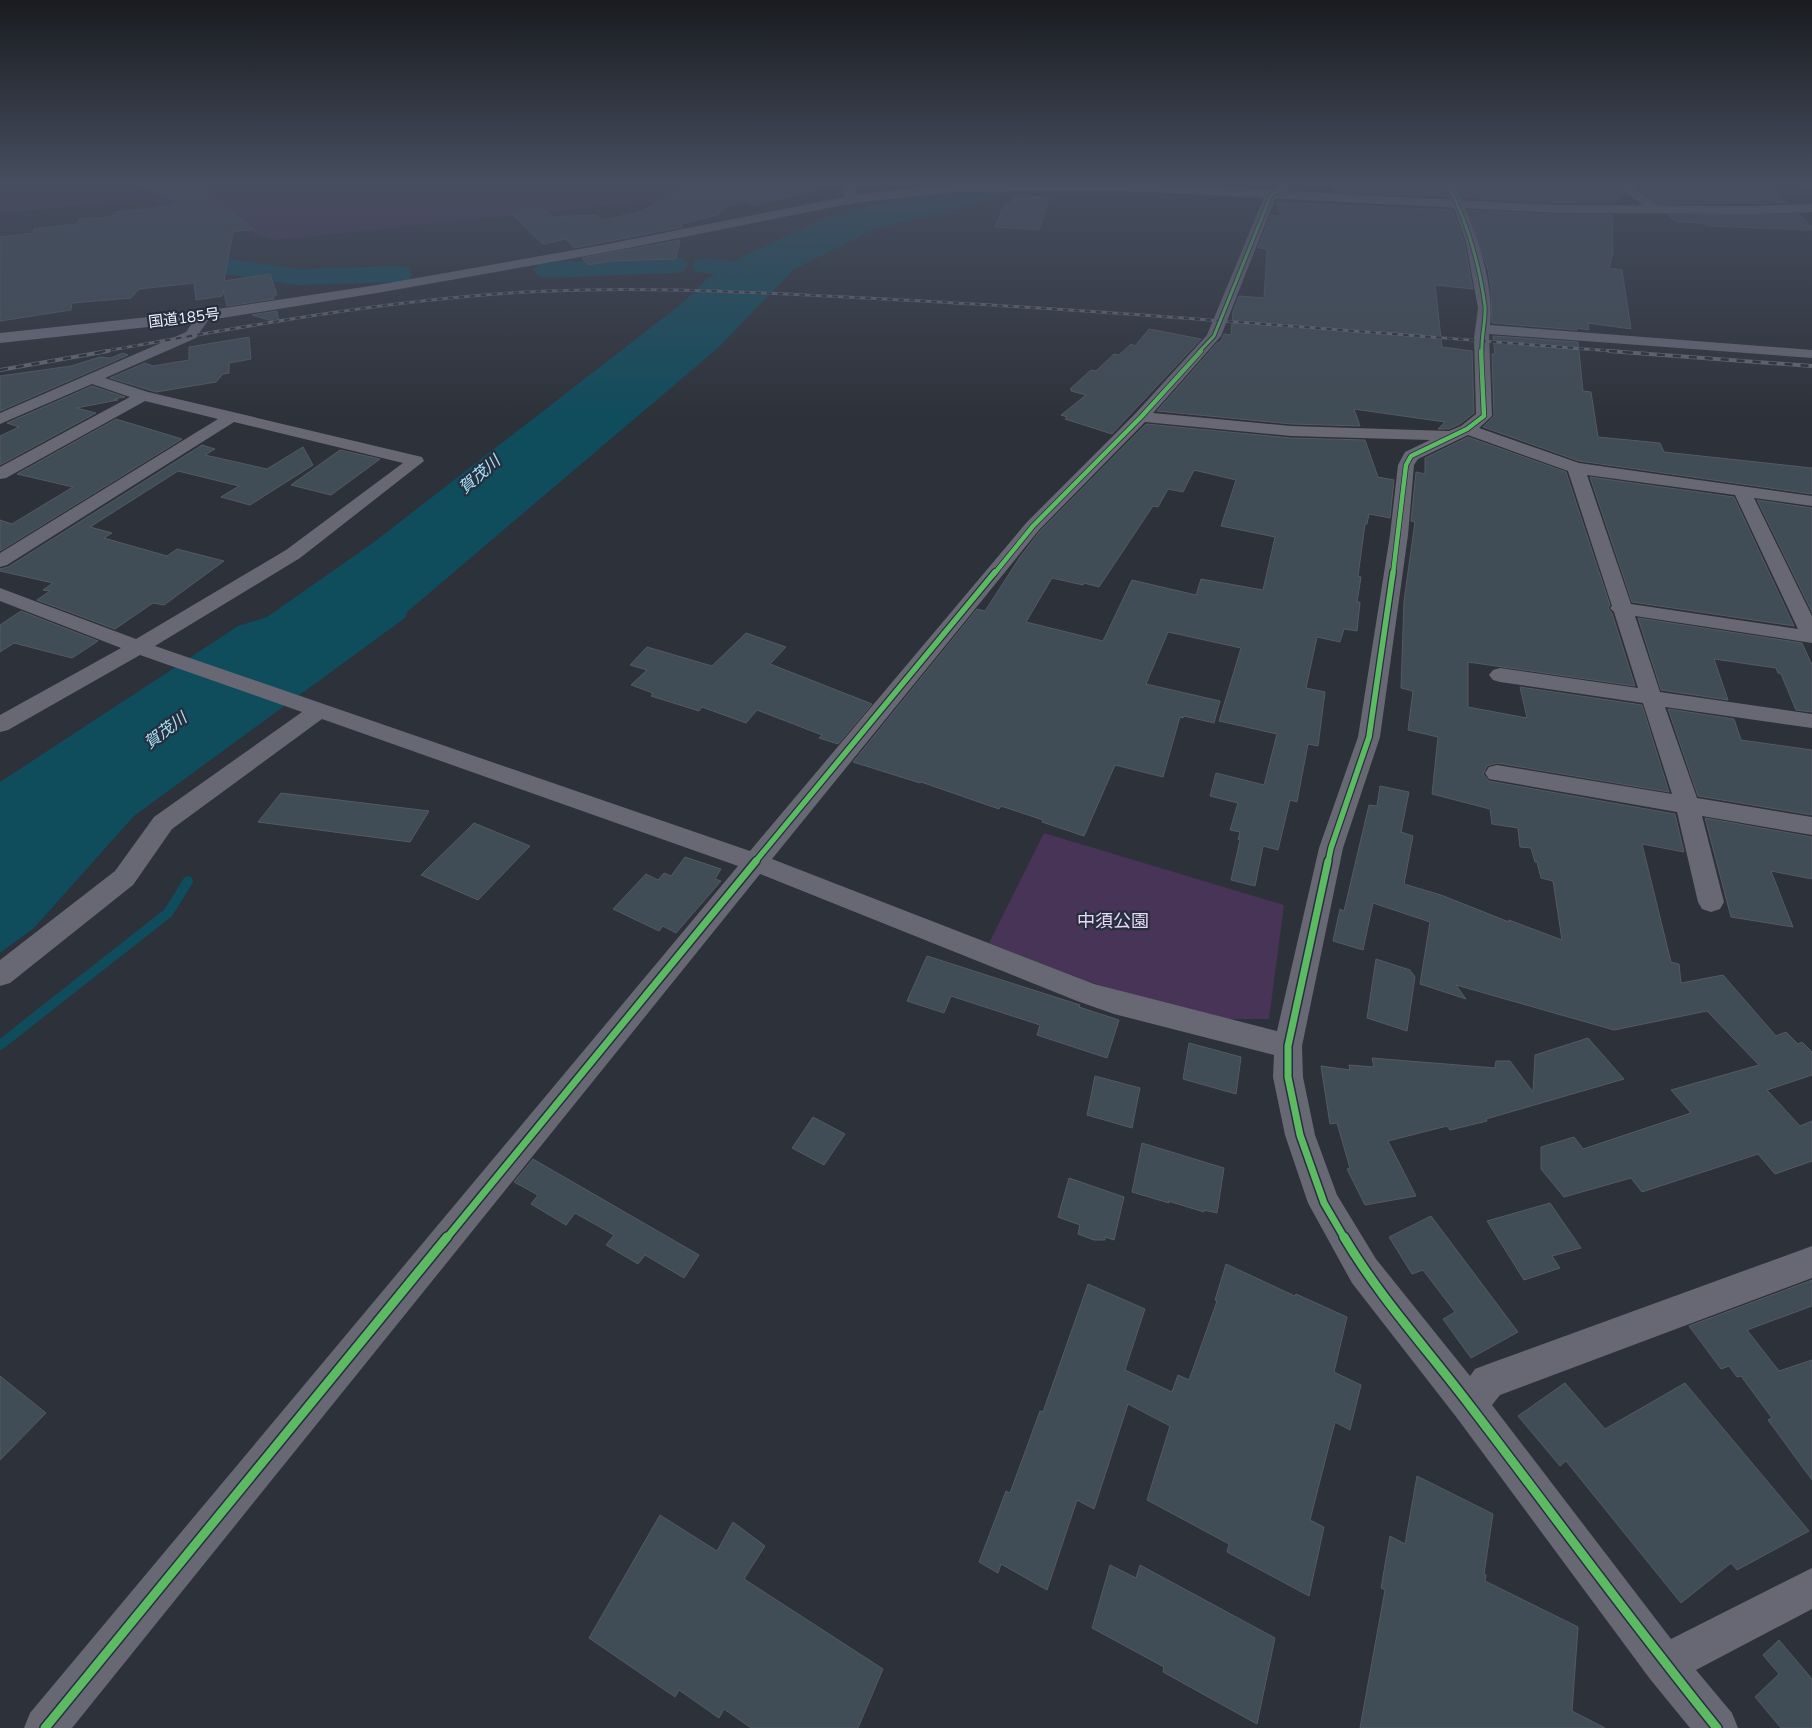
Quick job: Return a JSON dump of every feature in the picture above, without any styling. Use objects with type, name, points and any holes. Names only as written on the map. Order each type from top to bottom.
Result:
[{"type":"highway","name":"国道185号","points":[[0,338],[204,316],[377,289],[528,262]]},
{"type":"street","points":[[45,1728],[1033,526],[1141,417],[1214,336],[1246,262]]},
{"type":"street","points":[[1476,262],[1485,308],[1482,329],[1484,416],[1460,432],[1411,456],[1406,465],[1399,535],[1369,737],[1332,848],[1288,1046],[1288,1077],[1300,1136],[1324,1203],[1364,1271],[1470,1405],[1665,1664],[1717,1728]]},
{"type":"street","points":[[0,419],[191,335],[204,316]]},
{"type":"street","points":[[1482,329],[1812,354]]},
{"type":"street","points":[[0,725],[145,650],[293,554],[416,461],[230,418],[143,396],[90,379]]},
{"type":"street","points":[[0,474],[143,396]]},
{"type":"street","points":[[1141,417],[1291,431],[1460,432],[1576,468],[1812,501]]},
{"type":"street","points":[[0,561],[230,418]]},
{"type":"street","points":[[1576,468],[1620,608],[1687,805],[1711,902]]},
{"type":"street","points":[[1742,492],[1812,637]]},
{"type":"street","points":[[0,594],[145,650],[755,862],[1087,993],[1114,1002],[1288,1046]]},
{"type":"street","points":[[1620,608],[1812,637]]},
{"type":"street","points":[[1500,675],[1812,721]]},
{"type":"street","points":[[0,975],[124,878],[163,823],[313,707]]},
{"type":"street","points":[[1497,774],[1812,826]]},
{"type":"street","points":[[1470,1405],[1488,1382],[1812,1262]]},
{"type":"street","points":[[1665,1664],[1812,1588]]},
{"type":"green space","name":"中須公園","points":[[1044,833],[1284,905],[1269,1019],[1220,1019],[1089,982],[989,943]]},
{"type":"water","name":"賀茂川","points":[[734,262],[810,262],[793,270],[719,347],[407,612],[405,618],[134,816],[34,928],[0,953],[0,782],[238,626],[267,617],[374,542],[685,301],[707,279]]},
{"type":"building","points":[[0,262],[228,262],[224,281],[270,274],[277,295],[274,295],[274,299],[227,306],[223,290],[222,296],[196,300],[194,283],[139,289],[131,298],[72,303],[71,310],[0,321]]},
{"type":"building","points":[[585,262],[607,262],[588,265]]},
{"type":"building","points":[[1266,262],[1468,262],[1473,289],[1435,285],[1442,347],[1472,351],[1474,413],[1460,424],[1449,429],[1438,429],[1445,422],[1354,409],[1360,426],[1291,424],[1157,411],[1218,342],[1220,343],[1224,334],[1231,335],[1233,312],[1239,296],[1264,298]]},
{"type":"building","points":[[1485,262],[1611,262],[1609,268],[1622,270],[1631,329],[1588,323],[1589,330],[1492,323],[1491,289]]},
{"type":"building","points":[[277,311],[279,323],[252,315]]},
{"type":"building","points":[[1149,329],[1201,339],[1112,434],[1065,419],[1067,417],[1061,415],[1086,395],[1071,391],[1070,389],[1091,370],[1096,371],[1114,354],[1119,355],[1131,344],[1135,346]]},
{"type":"building","points":[[1493,336],[1578,342],[1583,391],[1591,392],[1598,437],[1660,443],[1664,452],[1812,468],[1812,494],[1579,461],[1483,427],[1494,416],[1492,354],[1495,354]]},
{"type":"building","points":[[249,337],[251,359],[229,363],[229,373],[223,374],[216,382],[156,392],[110,378],[145,363],[153,366],[189,360],[189,347]]},
{"type":"building","points":[[123,353],[128,355],[0,411],[0,376],[71,366],[100,357],[111,358]]},
{"type":"building","points":[[92,386],[125,397],[76,408],[96,413],[0,465],[0,436],[19,427],[7,423]]},
{"type":"building","points":[[116,419],[182,439],[0,551],[0,520],[12,524],[73,487],[17,474]]},
{"type":"building","points":[[1146,424],[1291,438],[1365,440],[1378,477],[1394,480],[1390,518],[1369,514],[1367,524],[1365,524],[1358,576],[1361,577],[1357,602],[1360,602],[1357,631],[1344,629],[1340,642],[1317,637],[1306,688],[1325,692],[1318,746],[1308,744],[1297,802],[1290,800],[1278,850],[1263,846],[1255,886],[1231,880],[1240,832],[1230,830],[1238,803],[1210,796],[1216,773],[1264,785],[1277,734],[1219,721],[1241,648],[1168,632],[1146,684],[1220,701],[1214,723],[1184,716],[1183,718],[1180,717],[1163,777],[1115,765],[1084,836],[1001,806],[999,809],[921,782],[853,762],[977,609],[985,611],[1020,557],[1040,531]],"holes":[[[1194,470],[1236,480],[1221,526],[1275,537],[1263,590],[1201,579],[1196,595],[1132,580],[1103,641],[1026,622],[1052,578],[1099,587],[1153,506],[1158,507],[1168,489],[1183,492]]]},
{"type":"building","points":[[1468,437],[1566,472],[1610,605],[1608,608],[1612,613],[1635,686],[1468,662],[1468,707],[1527,718],[1520,687],[1642,705],[1669,792],[1497,763],[1487,766],[1483,774],[1489,781],[1675,814],[1684,852],[1642,844],[1671,962],[1679,964],[1681,983],[1723,975],[1776,1036],[1786,1032],[1798,1044],[1802,1042],[1812,1052],[1812,1075],[1767,1090],[1800,1126],[1812,1121],[1812,1161],[1775,1174],[1758,1154],[1642,1192],[1631,1178],[1564,1197],[1541,1169],[1541,1147],[1574,1137],[1583,1149],[1691,1113],[1671,1090],[1759,1065],[1707,1011],[1614,1030],[1456,985],[1466,999],[1420,984],[1430,922],[1373,903],[1363,950],[1333,941],[1340,909],[1344,911],[1369,805],[1377,806],[1380,786],[1409,792],[1401,832],[1413,836],[1404,884],[1441,895],[1509,922],[1509,920],[1562,940],[1553,881],[1541,878],[1531,848],[1520,847],[1518,828],[1492,824],[1490,809],[1432,794],[1438,737],[1408,730],[1413,691],[1401,688],[1404,601],[1415,522],[1411,521],[1416,472],[1425,474],[1425,458]]},
{"type":"building","points":[[202,445],[215,449],[205,455],[267,469],[303,447],[313,465],[250,505],[221,497],[239,486],[178,471],[90,527],[112,533],[104,538],[167,556],[177,549],[224,561],[164,605],[153,603],[115,629],[37,600],[50,591],[43,590],[53,583],[0,571],[0,569],[8,567]]},
{"type":"building","points":[[340,450],[380,459],[331,495],[291,485]]},
{"type":"building","points":[[1590,477],[1734,497],[1794,626],[1632,602]]},
{"type":"building","points":[[1757,500],[1812,508],[1812,612]]},
{"type":"building","points":[[21,611],[98,641],[72,658],[14,643],[0,652],[0,625]]},
{"type":"building","points":[[1638,618],[1802,643],[1812,665],[1812,712],[1796,710],[1781,674],[1778,673],[1776,668],[1714,659],[1728,700],[1661,690]]},
{"type":"building","points":[[746,633],[786,647],[770,664],[872,704],[838,744],[819,738],[822,735],[757,710],[746,723],[702,707],[699,711],[651,696],[653,693],[631,685],[647,670],[630,665],[647,647],[712,666]]},
{"type":"building","points":[[1668,709],[1734,719],[1741,740],[1812,750],[1812,815],[1698,796]]},
{"type":"building","points":[[281,793],[429,811],[410,842],[258,822]]},
{"type":"building","points":[[1705,818],[1812,837],[1812,879],[1771,871],[1793,927],[1731,917]]},
{"type":"building","points":[[474,823],[530,846],[478,900],[421,875]]},
{"type":"building","points":[[685,857],[721,869],[715,879],[721,881],[676,933],[663,926],[659,931],[613,909],[646,874],[658,880],[664,873],[671,876]]},
{"type":"building","points":[[927,956],[1080,1005],[1079,1007],[1119,1020],[1107,1058],[1037,1035],[1040,1025],[951,996],[944,1013],[907,1001]]},
{"type":"building","points":[[1376,959],[1410,970],[1415,977],[1407,1031],[1367,1018]]},
{"type":"building","points":[[1588,1038],[1624,1079],[1486,1119],[1487,1121],[1450,1130],[1447,1126],[1388,1141],[1416,1196],[1365,1205],[1347,1169],[1350,1168],[1337,1123],[1330,1124],[1321,1066],[1350,1070],[1349,1065],[1374,1067],[1372,1058],[1495,1068],[1496,1061],[1510,1061],[1533,1092],[1535,1055]]},
{"type":"building","points":[[1189,1043],[1241,1057],[1236,1094],[1183,1079]]},
{"type":"building","points":[[1095,1076],[1140,1088],[1132,1128],[1087,1115]]},
{"type":"building","points":[[813,1117],[845,1134],[824,1165],[792,1148]]},
{"type":"building","points":[[1142,1143],[1224,1168],[1217,1213],[1204,1210],[1204,1212],[1132,1192]]},
{"type":"building","points":[[533,1159],[699,1255],[684,1278],[645,1255],[638,1264],[606,1245],[614,1235],[575,1213],[566,1225],[531,1204],[538,1195],[514,1182]]},
{"type":"building","points":[[1069,1178],[1124,1197],[1114,1240],[1105,1237],[1105,1240],[1094,1240],[1078,1234],[1080,1225],[1058,1217]]},
{"type":"building","points":[[1550,1203],[1581,1248],[1552,1256],[1560,1268],[1524,1280],[1487,1221]]},
{"type":"building","points":[[1431,1216],[1518,1332],[1471,1358],[1443,1319],[1455,1312],[1423,1270],[1412,1274],[1389,1237]]},
{"type":"building","points":[[1226,1264],[1295,1296],[1296,1294],[1347,1317],[1334,1372],[1361,1385],[1350,1430],[1335,1422],[1310,1520],[1324,1527],[1309,1596],[1227,1552],[1229,1544],[1147,1500],[1170,1426],[1128,1404],[1094,1509],[1077,1500],[1047,1590],[1001,1564],[998,1573],[979,1562],[1006,1491],[1010,1493],[1040,1411],[1043,1412],[1088,1284],[1145,1309],[1125,1370],[1172,1392],[1178,1375],[1189,1380],[1217,1301],[1215,1300]]},
{"type":"building","points":[[1812,1280],[1812,1306],[1747,1330],[1779,1371],[1812,1360],[1812,1480],[1768,1420],[1772,1418],[1741,1376],[1737,1377],[1729,1366],[1721,1369],[1689,1326]]},
{"type":"building","points":[[0,1376],[46,1413],[0,1460]]},
{"type":"building","points":[[1565,1383],[1605,1429],[1685,1383],[1809,1531],[1737,1570],[1731,1563],[1681,1603],[1566,1461],[1560,1466],[1518,1416]]},
{"type":"building","points":[[1417,1476],[1493,1514],[1484,1574],[1486,1575],[1485,1581],[1578,1627],[1572,1711],[1605,1728],[1360,1728],[1385,1590],[1381,1588],[1390,1536],[1405,1544]]},
{"type":"building","points":[[660,1515],[717,1551],[733,1522],[765,1546],[744,1579],[883,1669],[858,1728],[751,1728],[724,1709],[719,1718],[679,1690],[675,1697],[589,1638]]},
{"type":"building","points":[[1110,1565],[1136,1578],[1140,1565],[1275,1638],[1257,1724],[1163,1672],[1164,1667],[1092,1628]]},
{"type":"building","points":[[1779,1640],[1812,1679],[1812,1728],[1781,1728],[1755,1697],[1779,1674],[1763,1655]]},
{"type":"waterway","points":[[157,270],[218,265],[297,277],[399,274]]},
{"type":"waterway","points":[[547,270],[675,265]]},
{"type":"waterway","points":[[705,266],[747,270]]},
{"type":"waterway","points":[[0,1045],[168,913],[188,881]]},
{"type":"railway","points":[[100,352],[313,316],[420,301],[527,292],[621,289],[763,293],[994,305],[1626,352]]},
{"type":"railway","points":[[0,370],[108,351]]},
{"type":"railway","points":[[1609,351],[1812,366]]},
{"type":"cycle path","points":[[45,1728],[1033,526],[1141,417],[1214,336],[1244,262]]},
{"type":"cycle path","points":[[1476,262],[1485,308],[1481,338],[1484,416],[1467,429],[1411,456],[1406,465],[1399,535],[1369,737],[1331,848],[1288,1046],[1288,1077],[1300,1135],[1324,1203],[1364,1271],[1470,1405],[1665,1664],[1717,1728]]}]
